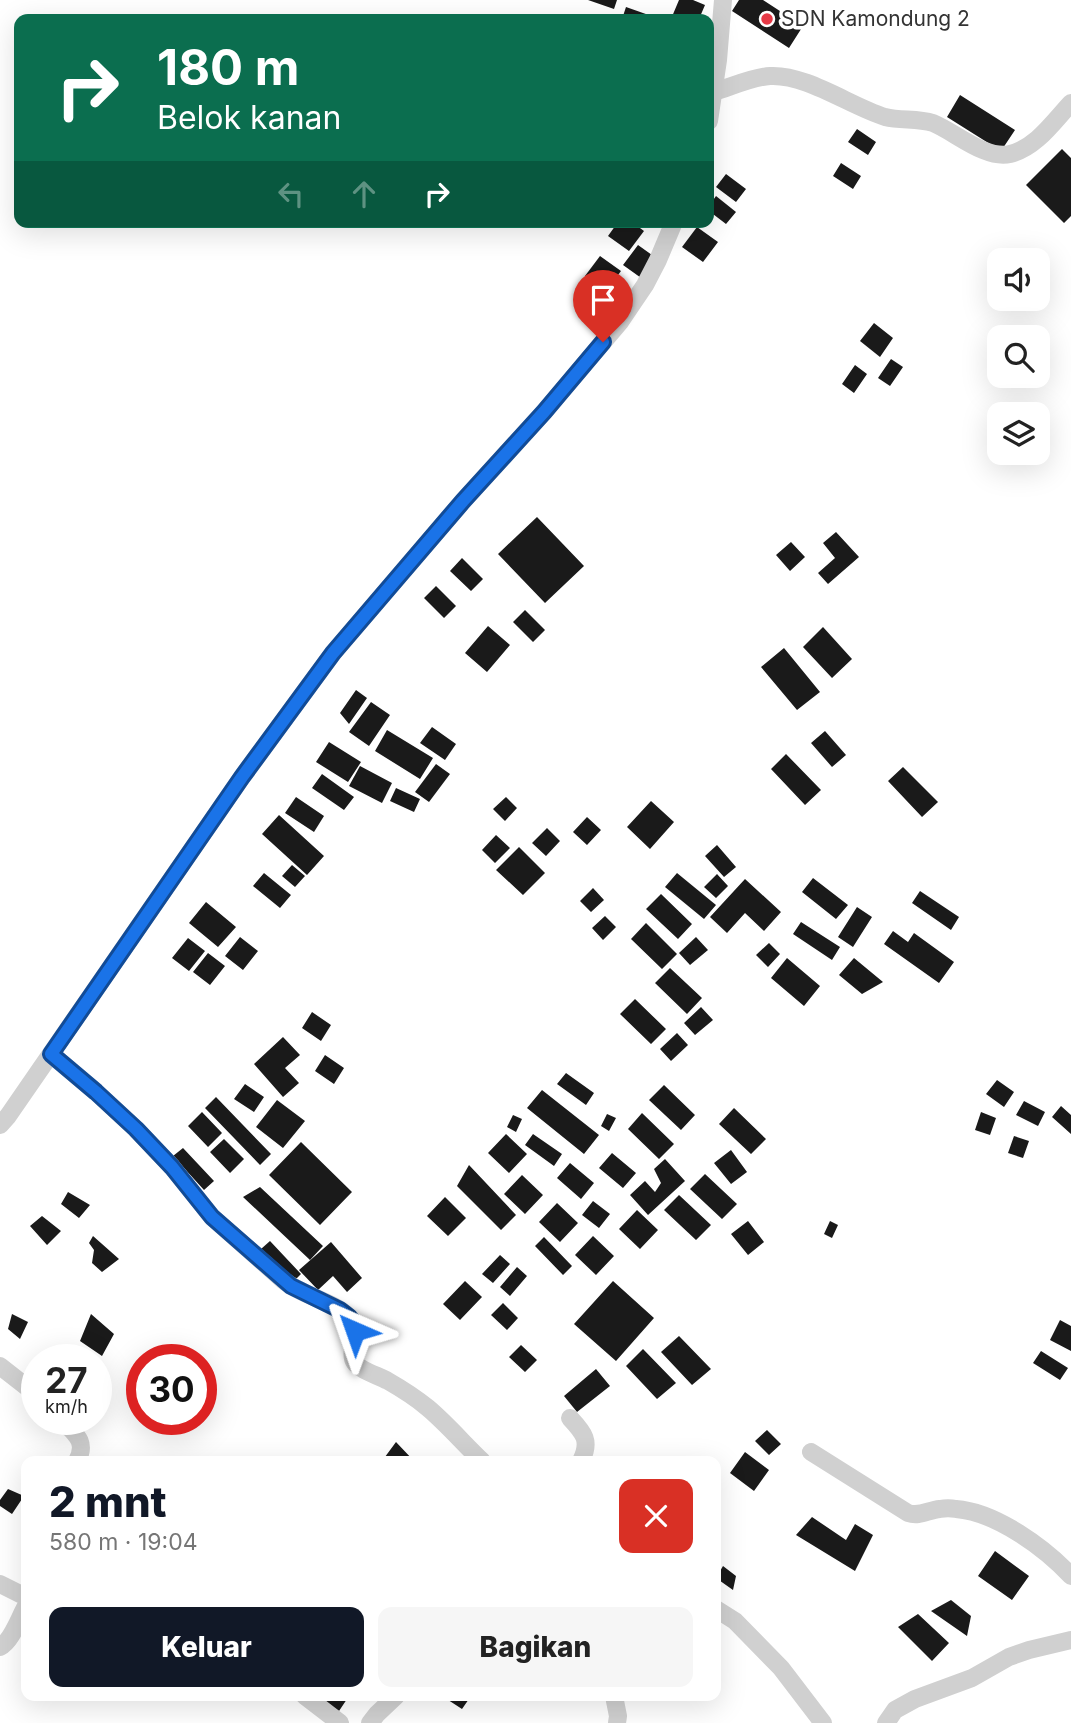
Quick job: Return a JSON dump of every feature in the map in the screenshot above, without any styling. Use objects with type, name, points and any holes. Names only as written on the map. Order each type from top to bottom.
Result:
[{"type":"street","points":[[723,0],[714,92],[768,76],[783,76],[886,117],[933,123],[987,152],[999,155],[1012,154],[1027,146],[1071,103]]},
{"type":"street","points":[[0,1125],[242,777],[333,653],[620,322],[645,285],[671,228]]},
{"type":"street","points":[[51,1054],[136,1129],[172,1167],[212,1217],[283,1280],[349,1317],[355,1331],[353,1359],[356,1364],[390,1382],[429,1409],[477,1456]]},
{"type":"street","points":[[0,1366],[21,1382]]},
{"type":"street","points":[[570,1418],[585,1435],[586,1451],[584,1456]]},
{"type":"street","points":[[76,1435],[78,1456]]},
{"type":"street","points":[[811,1452],[908,1513],[915,1515],[940,1509],[971,1510],[1013,1529],[1057,1561],[1071,1576]]},
{"type":"street","points":[[0,1584],[21,1594]]},
{"type":"street","points":[[721,1612],[735,1621],[772,1658],[823,1723]]},
{"type":"street","points":[[0,1647],[11,1637],[21,1615]]},
{"type":"street","points":[[886,1723],[895,1710],[915,1699],[972,1678],[1009,1657],[1071,1640]]},
{"type":"street","points":[[311,1701],[340,1723]]},
{"type":"street","points":[[370,1723],[391,1701]]},
{"type":"street","points":[[615,1701],[617,1723]]},
{"type":"building","points":[[588,0],[617,0],[614,9]]},
{"type":"building","points":[[679,0],[693,0],[705,5],[701,14],[673,14]]},
{"type":"building","name":"SDN Kamondung 2","points":[[739,0],[763,0],[803,26],[789,48],[732,11]]},
{"type":"building","points":[[626,7],[646,14],[624,14]]},
{"type":"building","points":[[960,95],[1015,130],[1001,151],[947,117]]},
{"type":"building","points":[[857,129],[876,142],[868,155],[848,142]]},
{"type":"building","points":[[1062,149],[1071,158],[1071,216],[1064,223],[1026,185]]},
{"type":"building","points":[[841,163],[861,176],[853,189],[833,176]]},
{"type":"building","points":[[726,174],[746,189],[736,202],[716,187]]},
{"type":"building","points":[[716,196],[736,212],[726,224],[714,215]]},
{"type":"building","points":[[614,228],[640,228],[644,231],[629,251],[608,236]]},
{"type":"building","points":[[696,228],[718,242],[703,262],[682,247]]},
{"type":"building","points":[[638,245],[659,260],[644,280],[623,265]]},
{"type":"building","points":[[600,256],[621,271],[606,291],[585,276]]},
{"type":"building","points":[[874,323],[893,338],[880,357],[860,341]]},
{"type":"building","points":[[891,359],[903,367],[890,386],[878,378]]},
{"type":"building","points":[[855,365],[867,374],[854,393],[842,384]]},
{"type":"building","points":[[537,517],[584,566],[545,603],[498,554]]},
{"type":"building","points":[[836,532],[859,557],[828,584],[818,573],[835,558],[823,543]]},
{"type":"building","points":[[791,542],[805,557],[790,571],[776,555]]},
{"type":"building","points":[[462,558],[483,579],[471,591],[450,571]]},
{"type":"building","points":[[436,586],[456,606],[444,618],[424,598]]},
{"type":"building","points":[[525,610],[545,630],[533,642],[513,622]]},
{"type":"building","points":[[488,626],[510,645],[487,672],[465,653]]},
{"type":"building","points":[[823,627],[852,659],[832,678],[803,647]]},
{"type":"building","points":[[784,648],[820,692],[797,710],[761,667]]},
{"type":"building","points":[[356,690],[367,698],[349,724],[340,713]]},
{"type":"building","points":[[371,702],[390,715],[369,746],[349,732]]},
{"type":"building","points":[[432,727],[456,744],[445,760],[420,743]]},
{"type":"building","points":[[387,730],[433,758],[420,779],[375,751]]},
{"type":"building","points":[[825,731],[846,755],[832,767],[811,743]]},
{"type":"building","points":[[329,742],[361,762],[348,782],[316,762]]},
{"type":"building","points":[[786,754],[821,790],[805,805],[771,769]]},
{"type":"building","points":[[436,764],[450,774],[429,802],[415,792]]},
{"type":"building","points":[[360,766],[392,783],[382,803],[349,786]]},
{"type":"building","points":[[903,767],[938,802],[922,817],[888,781]]},
{"type":"building","points":[[322,774],[354,797],[344,810],[312,788]]},
{"type":"building","points":[[396,788],[420,799],[414,812],[390,801]]},
{"type":"building","points":[[296,797],[324,816],[314,832],[285,813]]},
{"type":"building","points":[[506,797],[517,808],[505,821],[493,809]]},
{"type":"building","points":[[651,801],[674,822],[650,849],[627,827]]},
{"type":"building","points":[[279,815],[324,856],[307,875],[262,834]]},
{"type":"building","points":[[587,817],[601,830],[587,845],[573,832]]},
{"type":"building","points":[[547,828],[560,841],[546,856],[532,843]]},
{"type":"building","points":[[496,835],[510,848],[495,863],[482,850]]},
{"type":"building","points":[[717,845],[736,867],[724,877],[705,856]]},
{"type":"building","points":[[519,847],[545,873],[523,895],[496,870]]},
{"type":"building","points":[[292,865],[305,876],[295,887],[282,876]]},
{"type":"building","points":[[264,873],[291,895],[280,908],[253,886]]},
{"type":"building","points":[[677,873],[716,905],[704,919],[665,887]]},
{"type":"building","points":[[717,874],[728,886],[716,898],[704,887]]},
{"type":"building","points":[[813,878],[848,905],[836,919],[802,892]]},
{"type":"building","points":[[745,879],[781,912],[764,931],[745,913],[727,933],[710,917]]},
{"type":"building","points":[[593,888],[604,900],[591,912],[580,901]]},
{"type":"building","points":[[920,891],[959,917],[951,930],[912,903]]},
{"type":"building","points":[[661,894],[692,924],[678,939],[646,909]]},
{"type":"building","points":[[206,902],[236,927],[218,947],[189,923]]},
{"type":"building","points":[[857,907],[872,917],[853,947],[838,937]]},
{"type":"building","points":[[605,916],[616,927],[603,940],[592,928]]},
{"type":"building","points":[[801,922],[840,947],[832,960],[793,934]]},
{"type":"building","points":[[646,923],[677,954],[662,969],[631,939]]},
{"type":"building","points":[[893,931],[908,942],[914,933],[954,962],[939,983],[884,944]]},
{"type":"building","points":[[240,937],[258,951],[243,970],[225,956]]},
{"type":"building","points":[[696,937],[708,950],[690,965],[679,953]]},
{"type":"building","points":[[188,938],[205,951],[189,971],[172,958]]},
{"type":"building","points":[[769,943],[780,954],[768,967],[756,955]]},
{"type":"building","points":[[208,953],[225,966],[210,985],[193,972]]},
{"type":"building","points":[[787,958],[820,986],[804,1006],[771,978]]},
{"type":"building","points":[[854,958],[883,982],[862,994],[839,975]]},
{"type":"building","points":[[670,968],[702,998],[687,1014],[655,983]]},
{"type":"building","points":[[635,999],[666,1029],[651,1044],[620,1014]]},
{"type":"building","points":[[701,1007],[713,1020],[695,1035],[684,1023]]},
{"type":"building","points":[[312,1012],[331,1025],[321,1041],[302,1028]]},
{"type":"building","points":[[677,1033],[688,1045],[671,1061],[660,1049]]},
{"type":"building","points":[[283,1037],[300,1055],[285,1068],[299,1083],[283,1097],[254,1064]]},
{"type":"building","points":[[325,1055],[344,1068],[334,1084],[315,1071]]},
{"type":"building","points":[[566,1073],[594,1093],[586,1105],[557,1084]]},
{"type":"building","points":[[997,1080],[1014,1092],[1004,1107],[986,1094]]},
{"type":"building","points":[[245,1084],[264,1097],[254,1112],[234,1099]]},
{"type":"building","points":[[664,1085],[695,1115],[681,1130],[649,1100]]},
{"type":"building","points":[[542,1090],[599,1135],[584,1154],[527,1108]]},
{"type":"building","points":[[216,1097],[271,1154],[260,1165],[205,1108]]},
{"type":"building","points":[[277,1100],[305,1121],[283,1148],[256,1127]]},
{"type":"building","points":[[1024,1101],[1045,1112],[1038,1126],[1016,1115]]},
{"type":"building","points":[[1061,1106],[1071,1115],[1071,1134],[1052,1117]]},
{"type":"building","points":[[734,1108],[766,1139],[751,1154],[719,1124]]},
{"type":"building","points":[[202,1112],[222,1133],[208,1147],[188,1126]]},
{"type":"building","points":[[981,1112],[996,1118],[990,1135],[975,1130]]},
{"type":"building","points":[[642,1113],[674,1144],[659,1159],[628,1129]]},
{"type":"building","points":[[607,1114],[616,1118],[609,1131],[601,1126]]},
{"type":"building","points":[[513,1115],[522,1119],[516,1132],[507,1127]]},
{"type":"building","points":[[506,1134],[527,1154],[509,1173],[488,1153]]},
{"type":"building","points":[[533,1134],[562,1154],[554,1166],[525,1145]]},
{"type":"building","points":[[1014,1136],[1029,1141],[1023,1158],[1008,1153]]},
{"type":"building","points":[[224,1139],[244,1159],[230,1173],[210,1152]]},
{"type":"building","points":[[301,1142],[352,1192],[320,1225],[269,1175]]},
{"type":"building","points":[[183,1148],[214,1181],[204,1190],[173,1156]]},
{"type":"building","points":[[731,1150],[747,1172],[731,1184],[714,1163]]},
{"type":"building","points":[[612,1153],[636,1173],[623,1188],[599,1168]]},
{"type":"building","points":[[665,1159],[685,1181],[648,1215],[630,1195],[645,1181],[655,1192],[661,1183],[654,1169]]},
{"type":"building","points":[[570,1163],[594,1183],[581,1199],[557,1178]]},
{"type":"building","points":[[469,1165],[516,1215],[501,1230],[457,1186]]},
{"type":"building","points":[[705,1174],[737,1204],[722,1219],[690,1189]]},
{"type":"building","points":[[522,1175],[543,1195],[525,1214],[504,1194]]},
{"type":"building","points":[[260,1187],[323,1246],[310,1260],[243,1197]]},
{"type":"building","points":[[68,1192],[90,1205],[79,1218],[61,1204]]},
{"type":"building","points":[[679,1195],[711,1225],[696,1240],[664,1210]]},
{"type":"building","points":[[445,1197],[466,1218],[448,1236],[427,1216]]},
{"type":"building","points":[[593,1201],[610,1214],[599,1228],[582,1215]]},
{"type":"building","points":[[557,1203],[578,1223],[560,1242],[539,1222]]},
{"type":"building","points":[[637,1210],[658,1230],[640,1249],[619,1229]]},
{"type":"building","points":[[42,1216],[61,1231],[47,1245],[30,1226]]},
{"type":"building","points":[[748,1221],[764,1242],[748,1255],[731,1234]]},
{"type":"building","points":[[830,1221],[838,1225],[832,1238],[824,1234]]},
{"type":"building","points":[[93,1236],[119,1259],[102,1272],[92,1263],[94,1250],[89,1243]]},
{"type":"building","points":[[593,1236],[614,1256],[596,1275],[575,1255]]},
{"type":"building","points":[[544,1237],[572,1266],[563,1275],[535,1246]]},
{"type":"building","points":[[270,1241],[301,1274],[292,1283],[261,1249]]},
{"type":"building","points":[[331,1242],[362,1278],[347,1292],[333,1276],[318,1290],[299,1270]]},
{"type":"building","points":[[500,1255],[510,1264],[493,1283],[482,1274]]},
{"type":"building","points":[[517,1267],[527,1276],[510,1296],[500,1287]]},
{"type":"building","points":[[465,1281],[482,1297],[460,1320],[443,1304]]},
{"type":"building","points":[[613,1281],[654,1318],[616,1361],[574,1324]]},
{"type":"building","points":[[503,1303],[518,1318],[507,1330],[491,1315]]},
{"type":"building","points":[[12,1314],[28,1322],[20,1339],[8,1329]]},
{"type":"building","points":[[91,1314],[114,1334],[109,1344],[84,1344],[80,1341]]},
{"type":"building","points":[[1060,1320],[1071,1326],[1071,1351],[1050,1340]]},
{"type":"building","points":[[679,1336],[711,1369],[692,1385],[661,1352]]},
{"type":"building","points":[[521,1345],[537,1360],[525,1372],[509,1357]]},
{"type":"building","points":[[643,1349],[676,1383],[657,1399],[626,1366]]},
{"type":"building","points":[[1041,1351],[1068,1368],[1060,1380],[1033,1363]]},
{"type":"building","points":[[596,1369],[610,1386],[577,1412],[564,1396]]},
{"type":"building","points":[[767,1430],[781,1444],[769,1455],[755,1441]]},
{"type":"building","points":[[396,1442],[409,1456],[386,1456]]},
{"type":"building","points":[[745,1452],[769,1470],[754,1491],[730,1473]]},
{"type":"building","points":[[8,1489],[21,1495],[21,1500],[12,1514],[0,1506],[0,1500]]},
{"type":"building","points":[[812,1517],[846,1540],[855,1524],[873,1535],[855,1571],[796,1535]]},
{"type":"building","points":[[995,1551],[1029,1576],[1012,1600],[978,1576]]},
{"type":"building","points":[[723,1566],[736,1576],[733,1590],[721,1582]]},
{"type":"building","points":[[951,1600],[971,1616],[967,1636],[931,1611]]},
{"type":"building","points":[[918,1614],[949,1643],[932,1661],[898,1627]]},
{"type":"building","points":[[324,1701],[346,1701],[339,1711]]},
{"type":"building","points":[[450,1701],[468,1701],[462,1709]]},
{"type":"place","name":"SDN Kamondung 2","points":[[767,19]]},
{"type":"route","points":[[355,1331],[349,1317],[291,1286],[212,1217],[172,1167],[136,1129],[51,1054],[242,777],[333,653],[603,342]]}]
